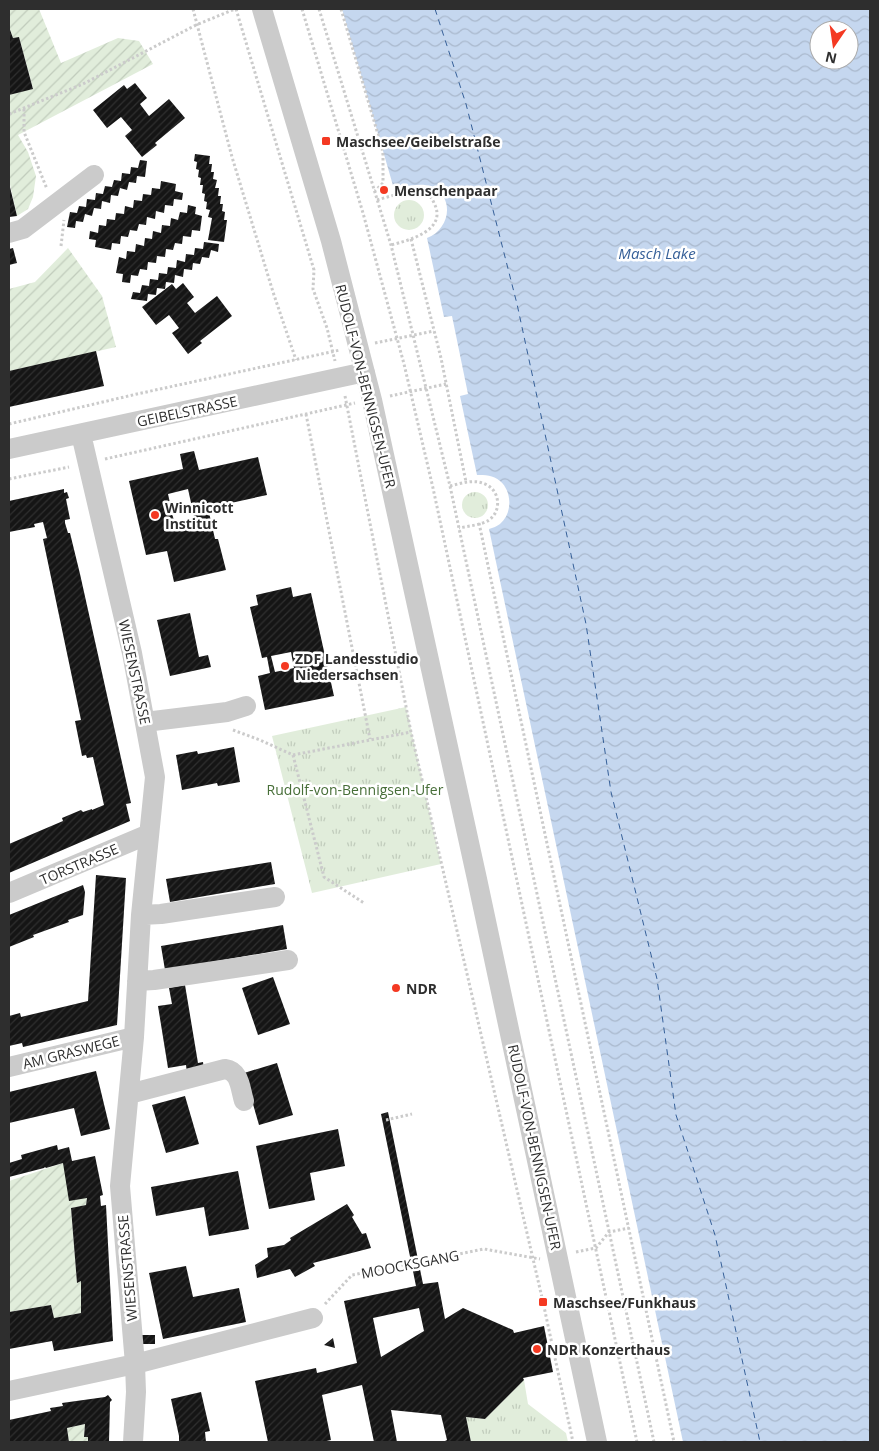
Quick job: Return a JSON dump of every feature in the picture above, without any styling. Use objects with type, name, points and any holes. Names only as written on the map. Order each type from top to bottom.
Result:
[{"type":"street","name":"RUDOLF-VON-BENNIGSEN-UFER","points":[[262,9],[328,232],[372,400],[598,1442]]},
{"type":"street","points":[[9,233],[23,229],[94,174]]},
{"type":"street","name":"GEIBELSTRASSE","points":[[9,449],[364,372]]},
{"type":"street","name":"WIESENSTRASSE","points":[[81,434],[132,653],[155,776],[141,914],[134,1037],[120,1186],[135,1364],[136,1392],[133,1442]]},
{"type":"street","points":[[146,722],[227,712],[246,706]]},
{"type":"street","name":"TORSTRASSE","points":[[9,893],[150,834]]},
{"type":"street","points":[[141,914],[160,914],[275,897]]},
{"type":"street","points":[[137,981],[288,960]]},
{"type":"street","name":"AM GRASWEGE","points":[[9,1067],[134,1037]]},
{"type":"street","points":[[129,1094],[225,1069],[235,1073],[244,1101]]},
{"type":"street","points":[[9,1391],[135,1364],[313,1318]]},
{"type":"path","points":[[192,9],[260,251],[296,360]]},
{"type":"path","points":[[9,114],[83,84],[196,25],[235,9],[314,270],[313,289],[347,404],[411,732],[543,1302],[573,1442]]},
{"type":"path","points":[[302,9],[363,213],[411,392],[637,1442]]},
{"type":"path","points":[[319,9],[391,245],[450,486],[654,1442]]},
{"type":"path","points":[[341,9],[383,155],[383,183],[374,192]]},
{"type":"path","points":[[24,109],[24,132],[43,176]]},
{"type":"path","points":[[377,200],[403,192],[422,192],[432,198],[437,208],[436,218],[430,229],[412,239],[391,245]]},
{"type":"path","points":[[60,246],[64,221]]},
{"type":"path","points":[[412,239],[434,330],[466,482]]},
{"type":"path","points":[[9,424],[137,394],[434,330]]},
{"type":"path","points":[[9,480],[347,404],[446,384]]},
{"type":"path","points":[[306,414],[370,739]]},
{"type":"path","points":[[450,486],[466,482],[487,484],[496,492],[498,501],[497,511],[489,520],[459,528]]},
{"type":"path","points":[[479,523],[674,1442]]},
{"type":"path","points":[[232,730],[293,755],[411,732]]},
{"type":"path","points":[[293,755],[324,877],[364,903]]},
{"type":"path","points":[[386,1120],[412,1114]]},
{"type":"path","points":[[596,1248],[609,1232],[629,1228]]},
{"type":"path","name":"MOOCKSGANG","points":[[313,1318],[352,1275],[484,1249],[538,1259],[558,1256]]},
{"type":"green space","points":[[9,9],[39,9],[61,63],[118,38],[139,41],[153,64],[18,135],[28,152],[36,176],[33,197],[28,209],[17,216],[9,180],[9,95],[33,88],[19,37],[13,38],[9,27]]},
{"type":"green space","points":[[409,200],[415,201],[423,209],[423,221],[415,229],[409,230],[403,229],[395,221],[394,215],[395,209],[403,201]]},
{"type":"green space","points":[[68,248],[102,296],[116,347],[9,371],[9,289],[35,282]]},
{"type":"green space","points":[[475,492],[484,496],[488,505],[484,514],[475,518],[466,514],[462,505],[466,496]]},
{"type":"green space","name":"Rudolf-von-Bennigsen-Ufer","points":[[406,707],[441,864],[312,893],[272,736]]},
{"type":"green space","points":[[63,1163],[87,1198],[86,1205],[71,1208],[77,1282],[81,1281],[81,1313],[54,1318],[51,1305],[9,1312],[9,1181]]},
{"type":"green space","points":[[524,1380],[528,1404],[566,1433],[568,1442],[471,1442],[466,1417],[485,1419]]},
{"type":"green space","points":[[85,1424],[84,1436],[88,1437],[88,1442],[69,1442],[67,1428]]},
{"type":"water","name":"Masch Lake","points":[[342,9],[870,9],[870,1442],[683,1442],[489,529],[499,525],[504,519],[509,508],[509,496],[504,485],[497,479],[477,475],[460,396],[468,394],[452,316],[444,317],[427,238],[435,234],[445,221],[447,206],[440,192],[432,187],[408,186],[394,189]]},
{"type":"building","points":[[9,27],[13,38],[19,37],[33,89],[9,95]]},
{"type":"building","points":[[135,83],[147,98],[140,104],[149,116],[169,99],[185,118],[155,143],[157,145],[142,157],[125,136],[132,130],[121,117],[107,128],[93,110],[124,85],[127,89]]},
{"type":"building","points":[[195,154],[210,156],[209,164],[212,164],[211,172],[214,172],[213,179],[217,180],[215,188],[219,188],[220,204],[223,204],[222,211],[225,212],[224,220],[227,220],[224,242],[208,240],[212,218],[208,217],[210,210],[206,209],[205,194],[202,193],[203,185],[200,185],[199,170],[196,169],[197,162],[194,161]]},
{"type":"building","points":[[140,160],[147,161],[145,177],[137,176],[136,183],[129,182],[127,190],[120,188],[118,196],[111,195],[110,203],[102,201],[101,209],[94,208],[92,216],[85,214],[83,222],[76,221],[75,228],[67,227],[70,212],[77,213],[79,206],[86,207],[87,199],[95,200],[96,193],[103,194],[105,186],[112,187],[114,180],[121,181],[122,173],[130,174],[131,167],[138,168]]},
{"type":"building","points":[[161,181],[176,184],[175,191],[183,193],[182,200],[174,199],[173,206],[165,205],[164,213],[156,211],[155,219],[147,217],[146,225],[139,224],[137,231],[130,230],[128,237],[121,236],[120,244],[112,243],[111,250],[95,247],[96,240],[89,239],[90,231],[98,233],[99,225],[106,226],[107,219],[115,220],[116,213],[124,214],[125,206],[133,208],[134,200],[142,201],[143,194],[151,195],[152,188],[160,189]]},
{"type":"building","points":[[9,183],[17,216],[9,217]]},
{"type":"building","points":[[188,205],[196,207],[195,214],[202,216],[200,231],[192,230],[191,237],[183,236],[182,244],[175,243],[173,250],[166,249],[165,257],[157,256],[156,263],[148,262],[147,270],[140,269],[138,276],[131,275],[130,283],[122,282],[123,274],[116,273],[119,257],[126,259],[127,251],[135,252],[136,244],[144,246],[145,238],[152,239],[153,231],[161,233],[162,225],[170,226],[171,218],[178,220],[180,212],[187,213]]},
{"type":"building","points":[[204,242],[219,244],[218,252],[211,250],[209,258],[202,257],[200,264],[193,263],[192,270],[184,269],[183,277],[175,275],[174,283],[166,282],[165,289],[157,288],[156,295],[148,294],[147,301],[131,299],[133,292],[140,293],[142,285],[149,286],[150,279],[158,280],[159,273],[167,274],[168,267],[176,268],[177,260],[185,262],[186,254],[194,255],[195,248],[203,249]]},
{"type":"building","points":[[13,248],[17,263],[9,265],[9,249]]},
{"type":"building","points":[[183,283],[194,297],[187,303],[195,313],[217,296],[232,316],[200,341],[202,343],[188,354],[172,333],[179,328],[169,315],[156,325],[142,307],[172,284],[176,289]]},
{"type":"building","points":[[96,351],[104,386],[9,407],[9,371]]},
{"type":"building","name":"Winnicott Institut","points":[[194,451],[199,470],[258,457],[267,495],[208,508],[215,539],[218,539],[226,570],[174,582],[167,551],[146,555],[129,481],[183,469],[180,454]],"holes":[[[188,489],[195,521],[175,526],[168,494]]]},
{"type":"building","points":[[64,489],[64,493],[67,492],[69,498],[66,499],[70,519],[65,520],[65,523],[68,533],[70,533],[80,574],[131,803],[126,804],[130,821],[9,873],[9,844],[63,821],[62,818],[81,810],[83,812],[104,805],[93,757],[87,758],[86,755],[82,756],[75,721],[81,720],[43,539],[47,538],[43,522],[34,524],[35,527],[9,532],[9,501]]},
{"type":"building","points":[[291,587],[293,597],[311,593],[334,696],[265,710],[258,676],[270,673],[267,657],[262,658],[250,607],[258,605],[256,595]],"holes":[[[291,652],[294,668],[275,672],[271,656]]]},
{"type":"building","points":[[190,613],[199,657],[208,655],[211,667],[170,676],[157,620]]},
{"type":"building","points":[[234,747],[240,782],[218,786],[217,783],[182,790],[176,755],[197,751],[198,754]]},
{"type":"building","points":[[271,862],[275,884],[170,902],[166,879]]},
{"type":"building","points":[[96,875],[126,878],[117,1025],[23,1047],[22,1043],[9,1046],[9,1016],[20,1013],[21,1017],[88,1001]]},
{"type":"building","points":[[83,885],[85,892],[83,915],[9,947],[9,915]]},
{"type":"building","points":[[283,925],[287,949],[165,970],[161,946]]},
{"type":"building","points":[[273,977],[290,1024],[258,1035],[242,988]]},
{"type":"building","points":[[185,985],[198,1063],[203,1062],[204,1070],[187,1074],[186,1065],[168,1068],[158,1006],[172,1004],[169,988]]},
{"type":"building","points":[[277,1063],[293,1115],[259,1125],[244,1073]]},
{"type":"building","points":[[96,1071],[110,1129],[81,1136],[74,1108],[9,1123],[9,1092]]},
{"type":"building","points":[[185,1096],[199,1144],[166,1153],[152,1105]]},
{"type":"building","points":[[388,1112],[423,1284],[438,1282],[445,1319],[463,1308],[513,1330],[514,1333],[544,1326],[553,1372],[523,1378],[524,1380],[485,1419],[466,1417],[471,1442],[443,1442],[447,1440],[441,1415],[391,1410],[397,1442],[374,1442],[362,1385],[322,1395],[331,1440],[322,1442],[268,1442],[255,1381],[316,1368],[317,1373],[357,1363],[344,1301],[416,1286],[381,1114]],"holes":[[[419,1308],[424,1331],[381,1357],[373,1318]]]},
{"type":"building","points":[[338,1129],[345,1166],[310,1173],[315,1200],[269,1209],[256,1146]]},
{"type":"building","points":[[57,1145],[58,1150],[69,1147],[72,1161],[95,1156],[103,1195],[100,1196],[101,1206],[106,1205],[113,1341],[54,1351],[52,1341],[9,1349],[9,1312],[51,1305],[54,1318],[81,1313],[81,1281],[77,1283],[71,1208],[86,1205],[87,1198],[69,1201],[63,1163],[9,1177],[9,1163],[22,1159],[21,1155]]},
{"type":"building","points":[[238,1171],[249,1229],[209,1236],[204,1207],[156,1216],[151,1187]]},
{"type":"building","points":[[347,1204],[362,1234],[366,1233],[371,1248],[313,1263],[315,1266],[295,1277],[290,1269],[257,1278],[255,1265],[268,1257],[267,1248],[284,1245],[291,1240],[290,1238]]},
{"type":"building","points":[[186,1266],[193,1297],[239,1288],[246,1322],[163,1339],[149,1273]]},
{"type":"building","points":[[141,1335],[155,1335],[155,1344],[141,1344]]},
{"type":"building","points":[[333,1338],[335,1348],[324,1345]]},
{"type":"building","points":[[201,1392],[210,1431],[205,1432],[206,1442],[179,1442],[171,1399]]},
{"type":"building","points":[[108,1395],[112,1400],[110,1402],[109,1442],[88,1442],[88,1437],[84,1437],[85,1424],[67,1428],[69,1442],[9,1442],[9,1420],[51,1411],[50,1408],[63,1406],[62,1403]]},
{"type":"ferry route","points":[[435,9],[466,104],[517,304],[586,624],[611,792],[657,979],[676,1115],[715,1235],[760,1442]]},
{"type":"place","name":"Maschsee/Geibelstraße","points":[[326,141]]},
{"type":"place","name":"Menschenpaar","points":[[384,190]]},
{"type":"place","name":"Winnicott Institut","points":[[155,515]]},
{"type":"place","name":"ZDF Landesstudio Niedersachsen","points":[[285,666]]},
{"type":"place","name":"NDR","points":[[396,988]]},
{"type":"place","name":"Maschsee/Funkhaus","points":[[543,1302]]},
{"type":"place","name":"NDR Konzerthaus","points":[[537,1349]]}]
